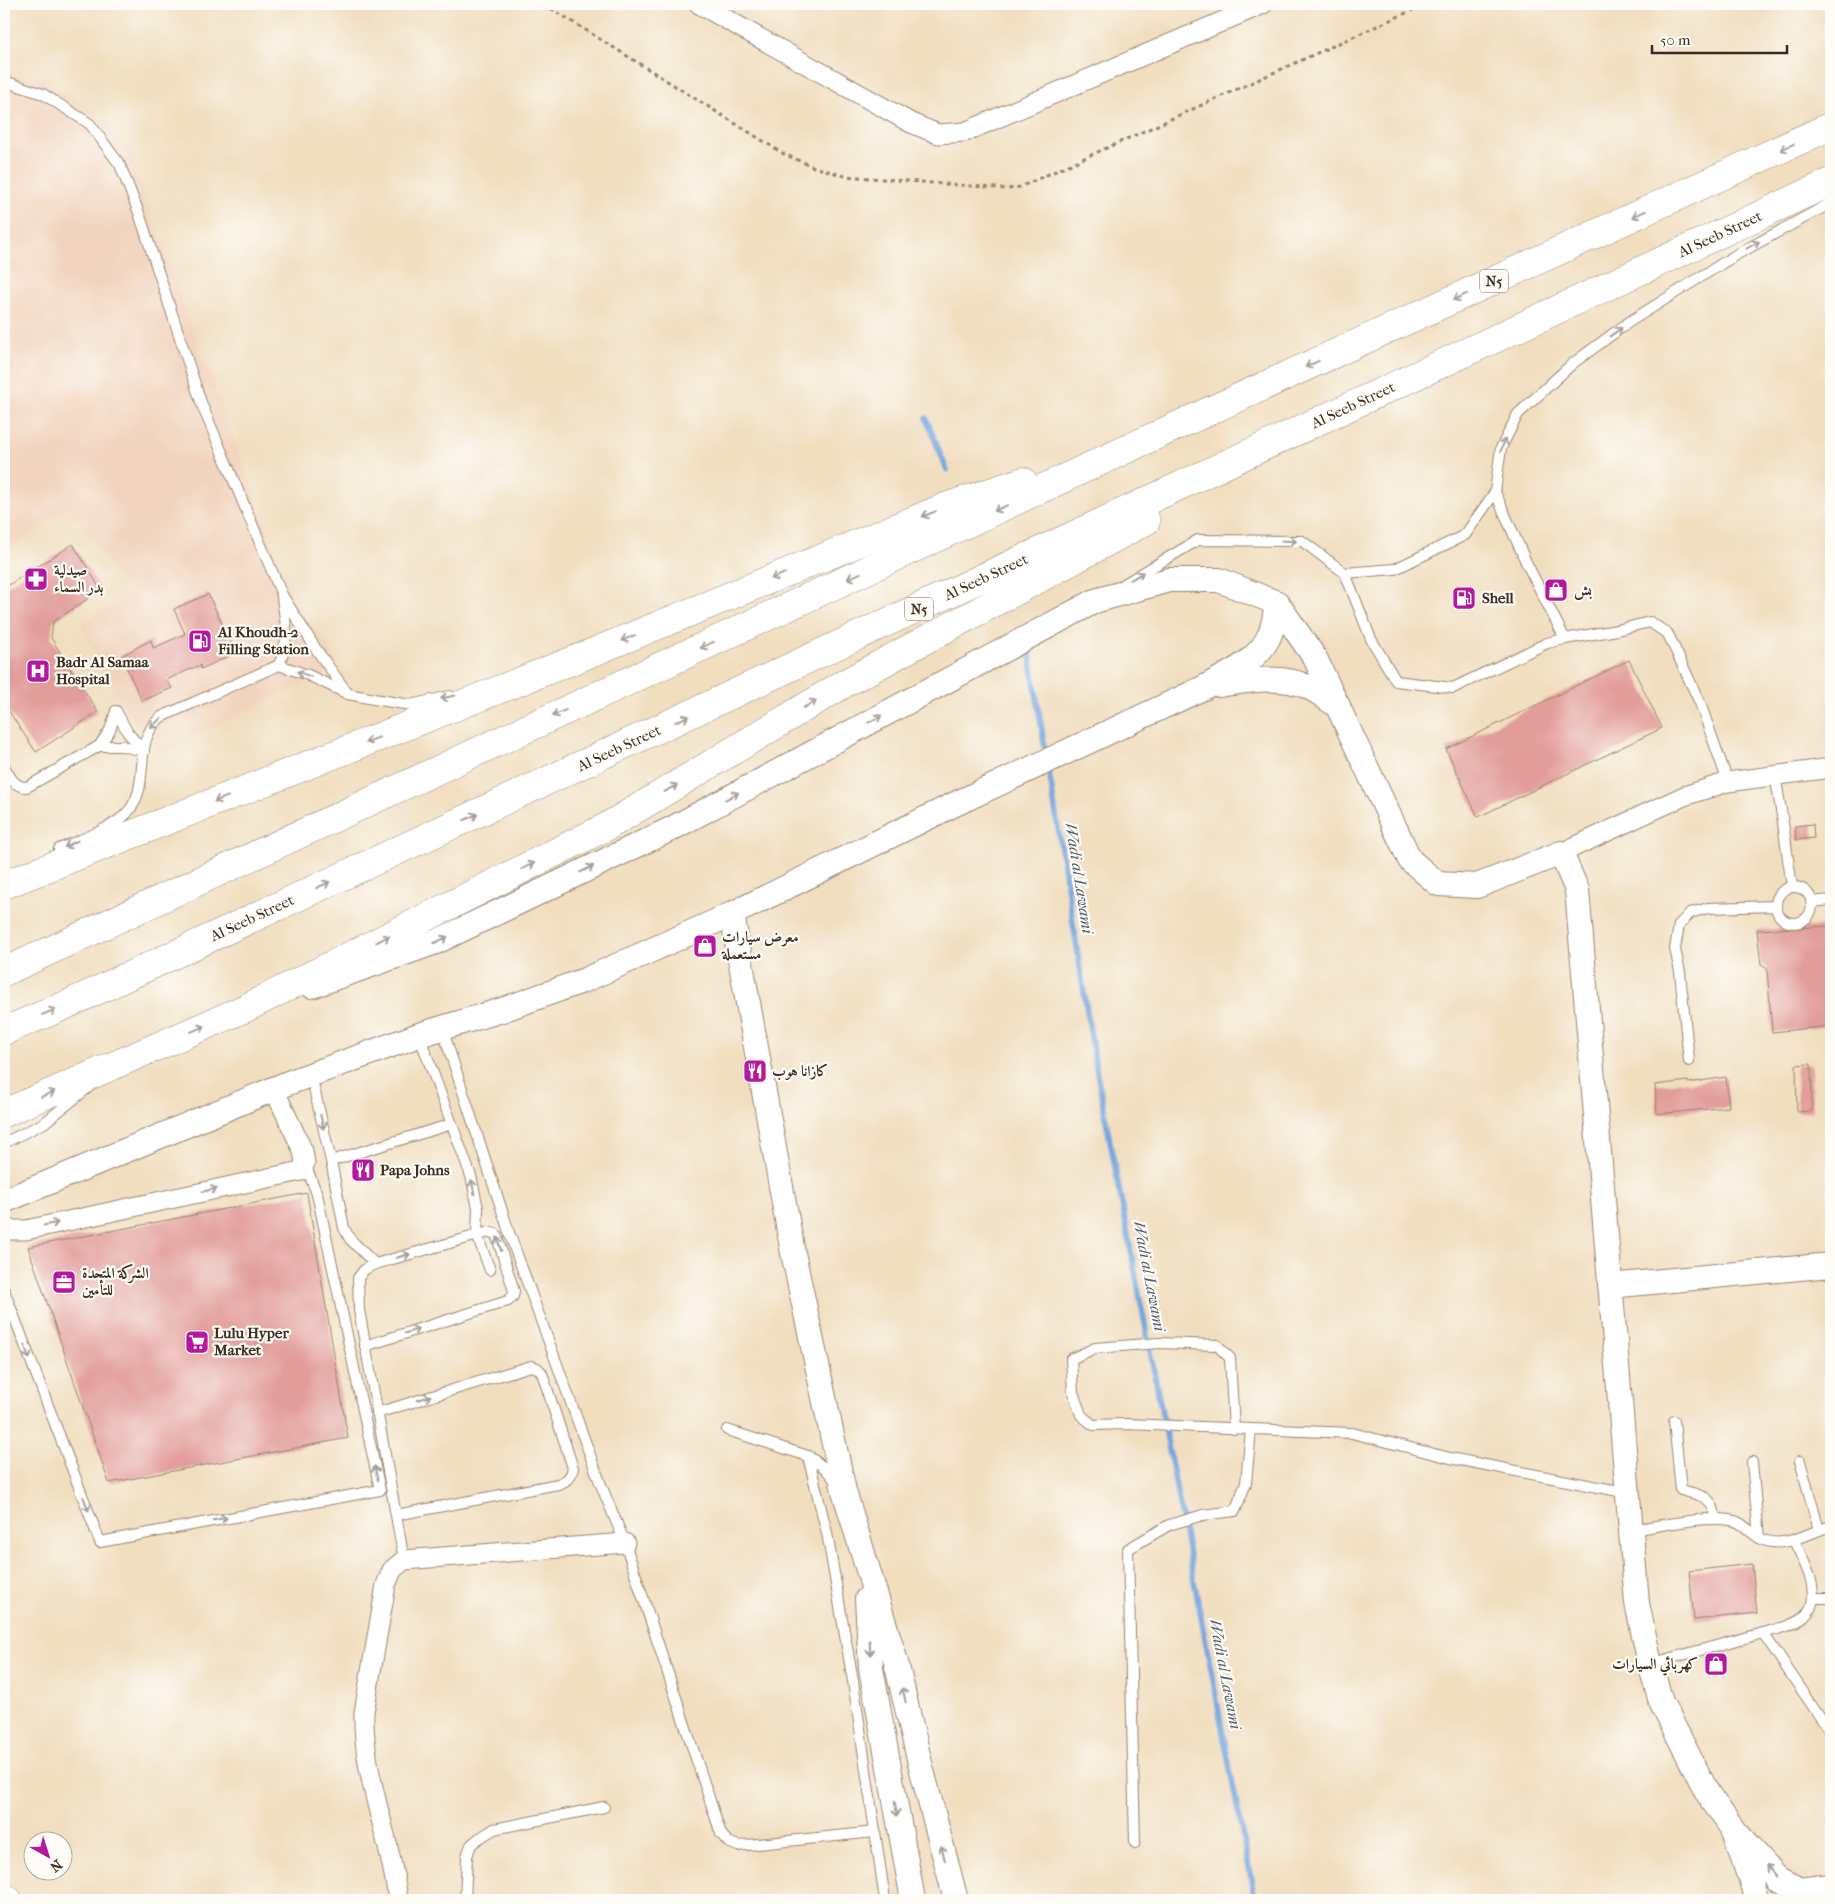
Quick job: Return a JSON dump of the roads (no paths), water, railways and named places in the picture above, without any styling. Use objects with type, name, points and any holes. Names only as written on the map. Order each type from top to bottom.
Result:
[{"type":"main road","name":"N5","points":[[4,972],[1156,436],[1831,126]]},
{"type":"main road","name":"Al Seeb Street","points":[[4,1031],[109,985],[1831,182]]},
{"type":"main road","points":[[4,1113],[246,1008],[608,826],[847,682],[1196,494],[1420,381],[1517,328]]},
{"type":"main road","points":[[4,885],[579,658],[948,506],[1156,436]]},
{"type":"main road","points":[[4,1896],[8,1900]]},
{"type":"street","points":[[706,6],[911,123],[938,134],[965,132],[1263,4]]},
{"type":"street","points":[[246,1008],[444,938],[673,828],[1095,601],[1169,580],[1219,580],[1277,603],[1315,658],[1410,860],[1438,884],[1477,886],[1561,852],[1684,796],[1728,782],[1831,768]]},
{"type":"street","points":[[4,1201],[310,1075],[419,1035],[502,1010],[585,980],[732,914],[953,805],[1203,688],[1240,668],[1260,651],[1270,634],[1277,603]]},
{"type":"street","points":[[1203,688],[1253,680],[1280,680],[1308,686],[1339,708]]},
{"type":"street","points":[[1561,852],[1577,890],[1637,1603],[1650,1664],[1661,1702],[1708,1794],[1734,1831],[1778,1878],[1800,1890],[1831,1886]]},
{"type":"street","points":[[732,914],[793,1253],[844,1491],[896,1662],[956,1900]]},
{"type":"street","points":[[4,1228],[7,1230],[26,1230],[301,1171],[304,1163],[303,1152],[274,1089]]},
{"type":"street","points":[[1610,1286],[1831,1266]]},
{"type":"street","points":[[398,1900],[392,1860],[368,1764],[364,1730],[364,1712],[388,1577],[397,1564],[404,1560],[625,1543]]},
{"type":"street","points":[[866,1565],[871,1668],[913,1900]]},
{"type":"street","points":[[1734,1831],[1756,1897],[1754,1900]]},
{"type":"lane","points":[[4,81],[43,94],[90,124],[120,165],[139,213],[202,406],[282,595],[316,649],[348,694]]},
{"type":"lane","points":[[1345,573],[1395,569],[1465,535],[1495,492],[1501,448],[1518,414],[1572,364],[1629,322],[1734,256],[1831,203]]},
{"type":"lane","points":[[1495,492],[1522,554],[1565,639]]},
{"type":"lane","points":[[1095,601],[1198,540],[1302,541],[1345,573],[1371,639],[1396,681],[1453,688],[1547,644],[1650,622],[1668,634],[1700,703],[1728,782]]},
{"type":"lane","points":[[279,665],[285,651],[287,633],[282,595]]},
{"type":"lane","points":[[48,855],[119,821],[128,813],[138,794],[146,737],[149,730],[161,717],[279,665],[308,675],[348,694],[410,705],[503,682],[579,658]]},
{"type":"lane","points":[[4,766],[14,782],[20,787],[27,787],[99,746],[110,730],[116,711],[128,733],[144,751]]},
{"type":"lane","points":[[99,746],[122,746],[144,751]]},
{"type":"lane","points":[[1775,775],[1792,888]]},
{"type":"lane","points":[[4,876],[30,863]]},
{"type":"lane","points":[[1792,888],[1799,888],[1806,892],[1811,902],[1810,912],[1805,918],[1799,922],[1792,923],[1785,921],[1779,916],[1776,906],[1779,895],[1785,890],[1792,888]]},
{"type":"lane","points":[[1811,902],[1831,900]]},
{"type":"lane","points":[[1689,1061],[1676,948],[1679,925],[1690,913],[1708,908],[1776,906]]},
{"type":"lane","points":[[442,1028],[515,1248],[601,1485],[625,1543],[721,1834],[728,1842],[738,1846],[875,1832]]},
{"type":"lane","points":[[419,1035],[471,1176],[478,1208],[477,1235],[490,1270]]},
{"type":"lane","points":[[4,1143],[44,1123],[79,1096],[111,1067]]},
{"type":"lane","points":[[310,1075],[331,1161],[344,1228],[350,1239],[375,1264]]},
{"type":"lane","points":[[331,1161],[452,1124]]},
{"type":"lane","points":[[4,1290],[100,1542],[380,1490],[317,1194],[304,1163]]},
{"type":"lane","points":[[365,1346],[508,1301],[513,1296],[514,1291],[496,1234],[492,1232],[477,1235],[375,1264],[365,1269],[358,1278],[359,1310],[365,1346],[377,1413],[404,1560]]},
{"type":"lane","points":[[1234,1429],[1230,1358],[1217,1344],[1159,1343],[1095,1348],[1071,1359],[1073,1392],[1081,1415],[1093,1425],[1126,1424],[1251,1430],[1352,1433],[1450,1458],[1629,1493]]},
{"type":"lane","points":[[377,1413],[531,1366],[536,1367],[541,1371],[573,1468],[571,1476],[566,1482],[396,1515]]},
{"type":"lane","points":[[1674,1421],[1678,1476],[1681,1490],[1707,1498],[1714,1508],[1715,1519]]},
{"type":"lane","points":[[727,1430],[808,1456],[825,1468],[844,1491]]},
{"type":"lane","points":[[1135,1843],[1128,1549],[1169,1525],[1203,1515],[1235,1511],[1246,1483],[1251,1430]]},
{"type":"lane","points":[[808,1456],[827,1533],[853,1681],[885,1900]]},
{"type":"lane","points":[[1800,1461],[1819,1530]]},
{"type":"lane","points":[[1752,1462],[1759,1538]]},
{"type":"lane","points":[[1631,1530],[1715,1519],[1732,1520],[1747,1527],[1759,1538],[1772,1542],[1794,1541],[1831,1526]]},
{"type":"lane","points":[[1650,1664],[1764,1633],[1795,1623],[1804,1616],[1812,1607],[1813,1598],[1810,1574],[1794,1541]]},
{"type":"lane","points":[[1813,1598],[1831,1598]]},
{"type":"lane","points":[[1764,1633],[1831,1733]]},
{"type":"lane","points":[[465,1900],[467,1856],[471,1845],[478,1839],[494,1829],[604,1807]]},
{"type":"waterway","name":"Wadi al Lawami","points":[[926,418],[947,470]]},
{"type":"waterway","name":"Wadi al Lawami","points":[[1030,655],[1046,756]]},
{"type":"waterway","name":"Wadi al Lawami","points":[[1048,765],[1096,1068],[1255,1900]]},
{"type":"place","name":"صيدلية بدر السماء","points":[[36,579]]},
{"type":"place","name":"بش","points":[[1556,590]]},
{"type":"place","name":"Shell","points":[[1464,598]]},
{"type":"place","name":"Al Khoudh-2 Filling Station","points":[[200,641]]},
{"type":"place","name":"Badr Al Samaa Hospital","points":[[38,671]]},
{"type":"place","name":"معرض سيارات مستعملة","points":[[705,946]]},
{"type":"place","name":"كازانا هوب","points":[[755,1071]]},
{"type":"place","name":"Papa Johns","points":[[363,1170]]},
{"type":"place","name":"الشركة المتحدة للتأمين","points":[[64,1282]]},
{"type":"place","name":"Lulu Hyper Market","points":[[197,1342]]},
{"type":"place","name":"كهربائي السيارات","points":[[1716,1664]]}]
